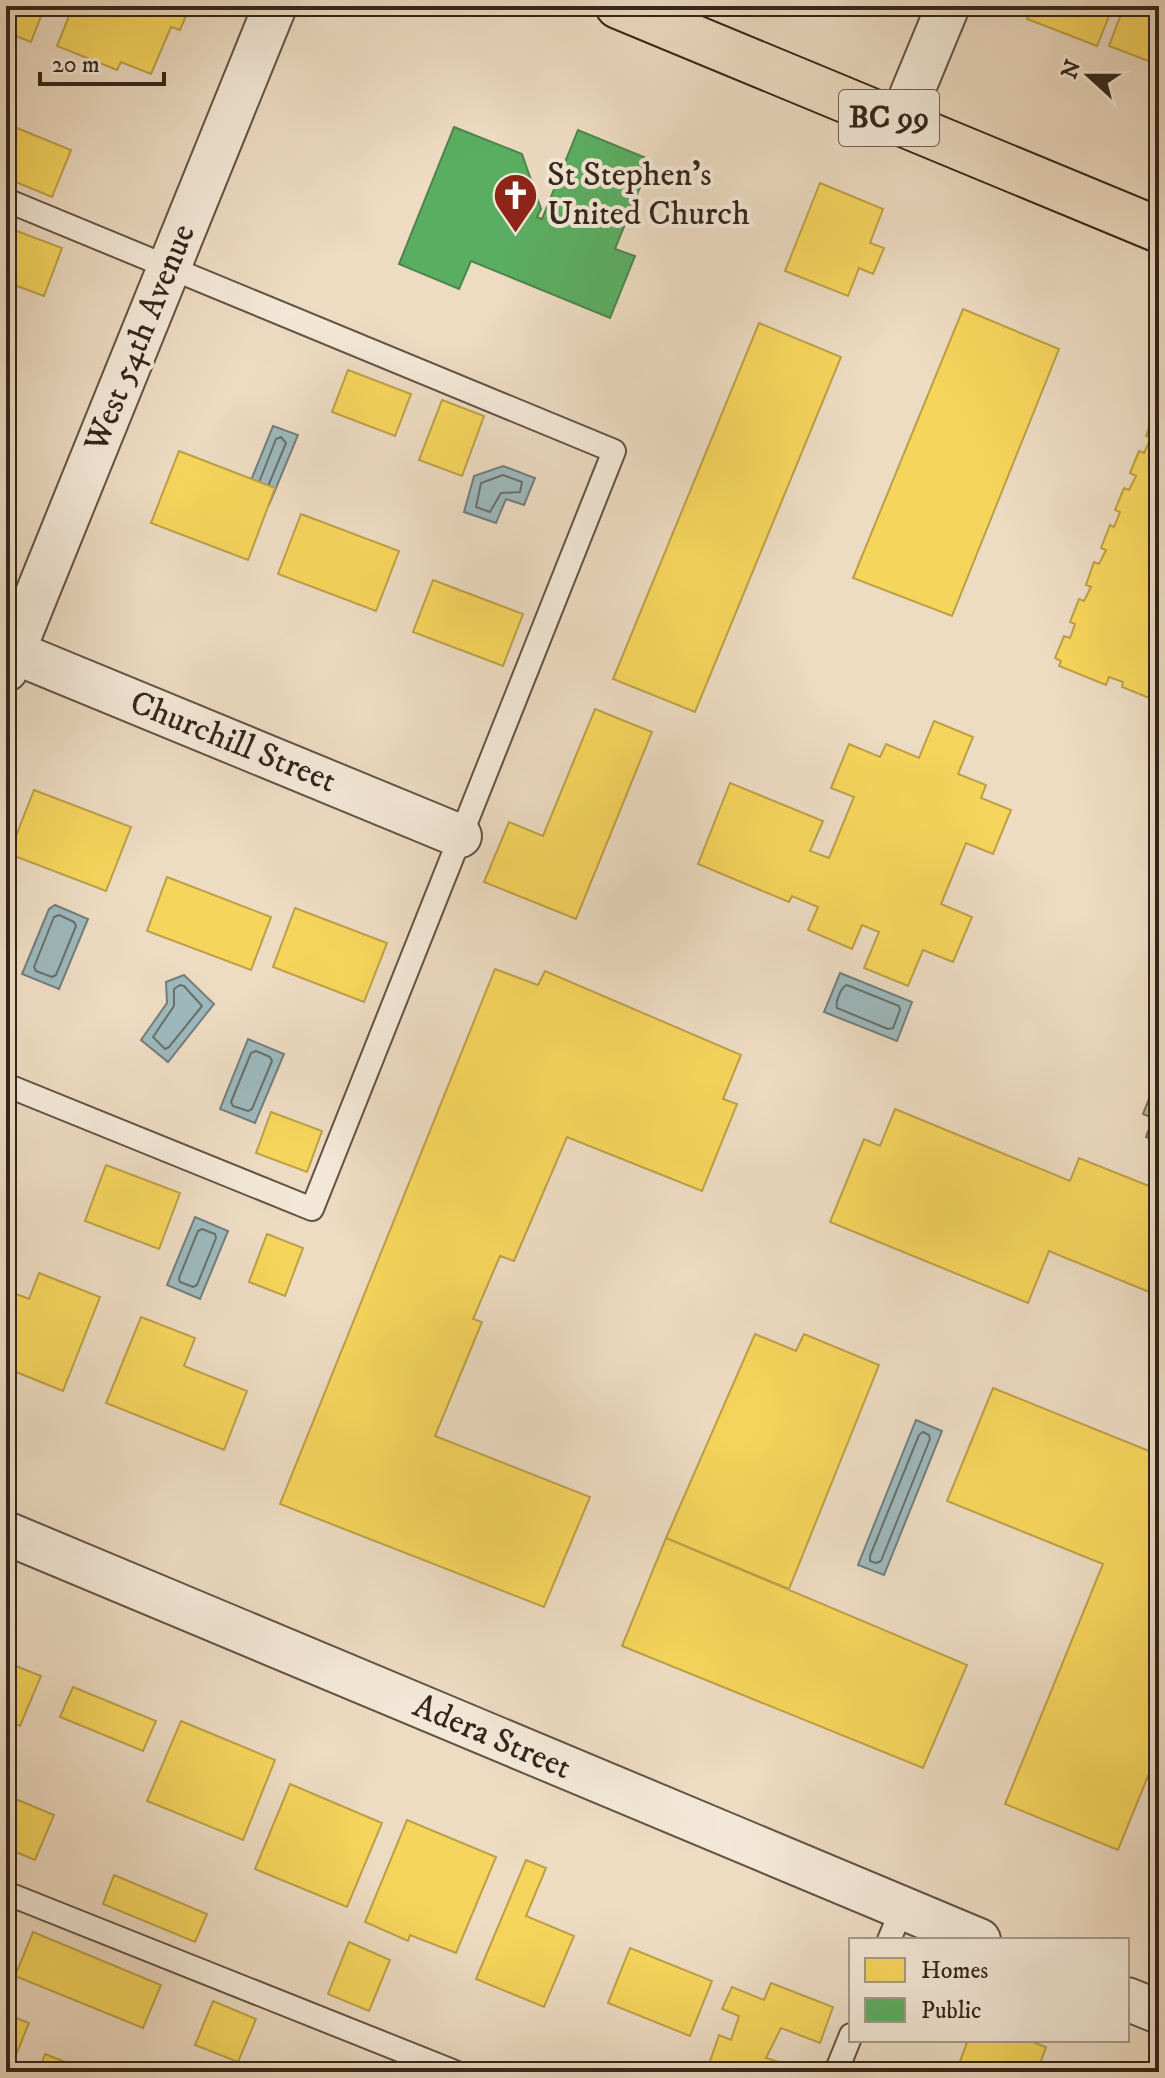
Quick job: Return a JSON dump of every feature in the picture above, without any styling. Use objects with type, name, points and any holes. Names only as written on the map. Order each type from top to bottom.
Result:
[{"type":"highway","name":"BC 99","points":[[618,6],[1159,230]]},
{"type":"street","name":"West 54th Avenue","points":[[8,657],[275,6]]},
{"type":"street","points":[[900,122],[948,6]]},
{"type":"street","name":"Churchill Street","points":[[8,657],[460,836]]},
{"type":"street","name":"Adera Street","points":[[6,1533],[896,1924],[969,1938]]},
{"type":"street","points":[[1129,2000],[1159,2012]]},
{"type":"lane","points":[[6,200],[614,451],[312,1209],[6,1085]]},
{"type":"lane","points":[[6,1893],[455,2072]]},
{"type":"lane","points":[[836,2072],[849,2040]]},
{"type":"green space","points":[[1159,1074],[1159,1143],[1146,1137],[1153,1118],[1143,1114]]},
{"type":"water","points":[[273,426],[298,435],[269,505],[245,495]]},
{"type":"water","points":[[503,466],[535,478],[524,505],[506,499],[496,523],[464,512],[474,476]]},
{"type":"water","points":[[55,905],[88,919],[59,989],[22,974],[49,909]]},
{"type":"water","points":[[840,973],[912,1002],[897,1041],[824,1012]]},
{"type":"water","points":[[184,975],[214,1004],[168,1062],[141,1040],[167,1003],[166,982]]},
{"type":"water","points":[[248,1039],[284,1054],[255,1123],[220,1109]]},
{"type":"water","points":[[195,1217],[228,1231],[200,1299],[167,1285]]},
{"type":"water","points":[[916,1420],[942,1431],[884,1575],[858,1565]]},
{"type":"building: Homes","points":[[6,6],[45,6],[31,42],[6,32]]},
{"type":"building: Homes","points":[[73,6],[190,6],[180,30],[171,27],[151,74],[121,62],[117,70],[57,46]]},
{"type":"building: Homes","points":[[1032,6],[1113,6],[1097,46],[1027,19]]},
{"type":"building: Homes","points":[[1124,6],[1159,8],[1159,65],[1109,46]]},
{"type":"building: Homes","points":[[12,126],[71,150],[52,197],[6,178],[6,141]]},
{"type":"building: Homes","points":[[820,183],[883,209],[870,243],[884,248],[873,274],[859,268],[848,296],[785,271]]},
{"type":"building: Homes","points":[[6,227],[62,248],[44,296],[6,282]]},
{"type":"building: Homes","points":[[963,309],[1059,349],[952,616],[853,578]]},
{"type":"building: Homes","points":[[759,323],[841,357],[695,712],[613,679]]},
{"type":"building: Homes","points":[[348,370],[411,394],[395,436],[332,412]]},
{"type":"building: Homes","points":[[442,400],[484,416],[462,476],[419,460]]},
{"type":"building: Homes","points":[[1154,414],[1159,416],[1159,702],[1122,687],[1123,682],[1109,677],[1106,685],[1059,666],[1061,661],[1055,658],[1064,636],[1070,638],[1075,624],[1070,622],[1079,599],[1084,601],[1091,587],[1086,585],[1094,562],[1099,564],[1106,550],[1101,548],[1110,525],[1114,527],[1120,512],[1115,510],[1124,488],[1129,490],[1136,476],[1130,473],[1139,451],[1144,453],[1151,438],[1146,436]]},
{"type":"building: Homes","points":[[179,451],[275,488],[248,560],[151,523]]},
{"type":"building: Homes","points":[[301,514],[399,551],[376,611],[278,574]]},
{"type":"building: Homes","points":[[433,580],[523,614],[503,666],[413,632]]},
{"type":"building: Homes","points":[[595,709],[652,732],[576,919],[484,882],[509,822],[543,836]]},
{"type":"building: Homes","points":[[934,721],[973,737],[958,774],[986,785],[981,798],[1011,810],[993,854],[966,843],[941,904],[972,917],[953,962],[923,950],[908,986],[864,968],[879,932],[862,925],[852,949],[808,930],[818,907],[792,896],[789,902],[698,864],[730,783],[823,821],[810,851],[829,858],[854,797],[831,788],[849,744],[880,757],[886,744],[919,758]]},
{"type":"building: Homes","points":[[34,790],[131,827],[106,891],[9,854]]},
{"type":"building: Homes","points":[[167,877],[271,917],[251,970],[147,931]]},
{"type":"building: Homes","points":[[295,908],[387,943],[364,1002],[273,967]]},
{"type":"building: Homes","points":[[495,969],[538,985],[545,971],[741,1055],[723,1099],[737,1104],[702,1191],[567,1137],[514,1261],[500,1256],[473,1319],[482,1322],[435,1436],[590,1497],[544,1607],[280,1504]]},
{"type":"building: Homes","points":[[895,1109],[1070,1181],[1079,1158],[1159,1190],[1159,1296],[1049,1251],[1028,1303],[830,1222],[864,1139],[880,1146]]},
{"type":"building: Homes","points":[[271,1112],[322,1131],[307,1172],[256,1153]]},
{"type":"building: Homes","points":[[106,1165],[180,1193],[159,1249],[85,1221]]},
{"type":"building: Homes","points":[[267,1234],[303,1248],[285,1296],[249,1282]]},
{"type":"building: Homes","points":[[39,1273],[100,1297],[63,1391],[6,1368],[6,1290],[29,1299]]},
{"type":"building: Homes","points":[[141,1317],[195,1338],[184,1366],[247,1391],[224,1450],[106,1403]]},
{"type":"building: Homes","points":[[755,1334],[796,1351],[804,1334],[879,1365],[789,1589],[666,1538]]},
{"type":"building: Homes","points":[[993,1388],[1159,1455],[1159,1749],[1118,1850],[1005,1804],[1103,1564],[947,1501]]},
{"type":"building: Homes","points":[[666,1538],[967,1665],[923,1768],[622,1646]]},
{"type":"building: Homes","points":[[6,1662],[41,1676],[20,1726],[6,1720]]},
{"type":"building: Homes","points":[[73,1687],[156,1721],[143,1751],[60,1717]]},
{"type":"building: Homes","points":[[181,1721],[275,1760],[243,1840],[147,1801]]},
{"type":"building: Homes","points":[[290,1784],[382,1823],[347,1907],[255,1869]]},
{"type":"building: Homes","points":[[6,1795],[54,1815],[35,1860],[6,1848]]},
{"type":"building: Homes","points":[[407,1820],[496,1857],[456,1953],[410,1935],[408,1941],[365,1922]]},
{"type":"building: Homes","points":[[526,1860],[546,1868],[526,1916],[574,1936],[544,2007],[476,1979]]},
{"type":"building: Homes","points":[[114,1875],[207,1914],[195,1942],[103,1904]]},
{"type":"building: Homes","points":[[33,1932],[161,1985],[143,2028],[15,1976]]},
{"type":"building: Homes","points":[[349,1942],[390,1960],[369,2011],[328,1994]]},
{"type":"building: Homes","points":[[630,1948],[712,1981],[690,2036],[608,2003]]},
{"type":"building: Homes","points":[[771,1983],[833,2007],[820,2043],[781,2028],[766,2058],[798,2068],[797,2072],[720,2072],[708,2067],[719,2035],[731,2040],[739,2016],[722,2009],[732,1987],[764,2000]]},
{"type":"building: Homes","points":[[213,2001],[256,2019],[238,2062],[195,2045]]},
{"type":"building: Homes","points":[[6,2014],[29,2023],[9,2072],[6,2072]]},
{"type":"building: Homes","points":[[967,2042],[1032,2042],[1046,2047],[1037,2072],[956,2072]]},
{"type":"building: Homes","points":[[45,2054],[90,2072],[38,2072]]},
{"type":"building: Public","name":"St Stephen's United Church","points":[[454,127],[522,154],[541,209],[537,217],[542,219],[578,130],[651,160],[615,249],[635,256],[610,318],[471,261],[459,289],[399,264]]},
{"type":"place","name":"St Stephen's United Church","points":[[516,234]]}]
